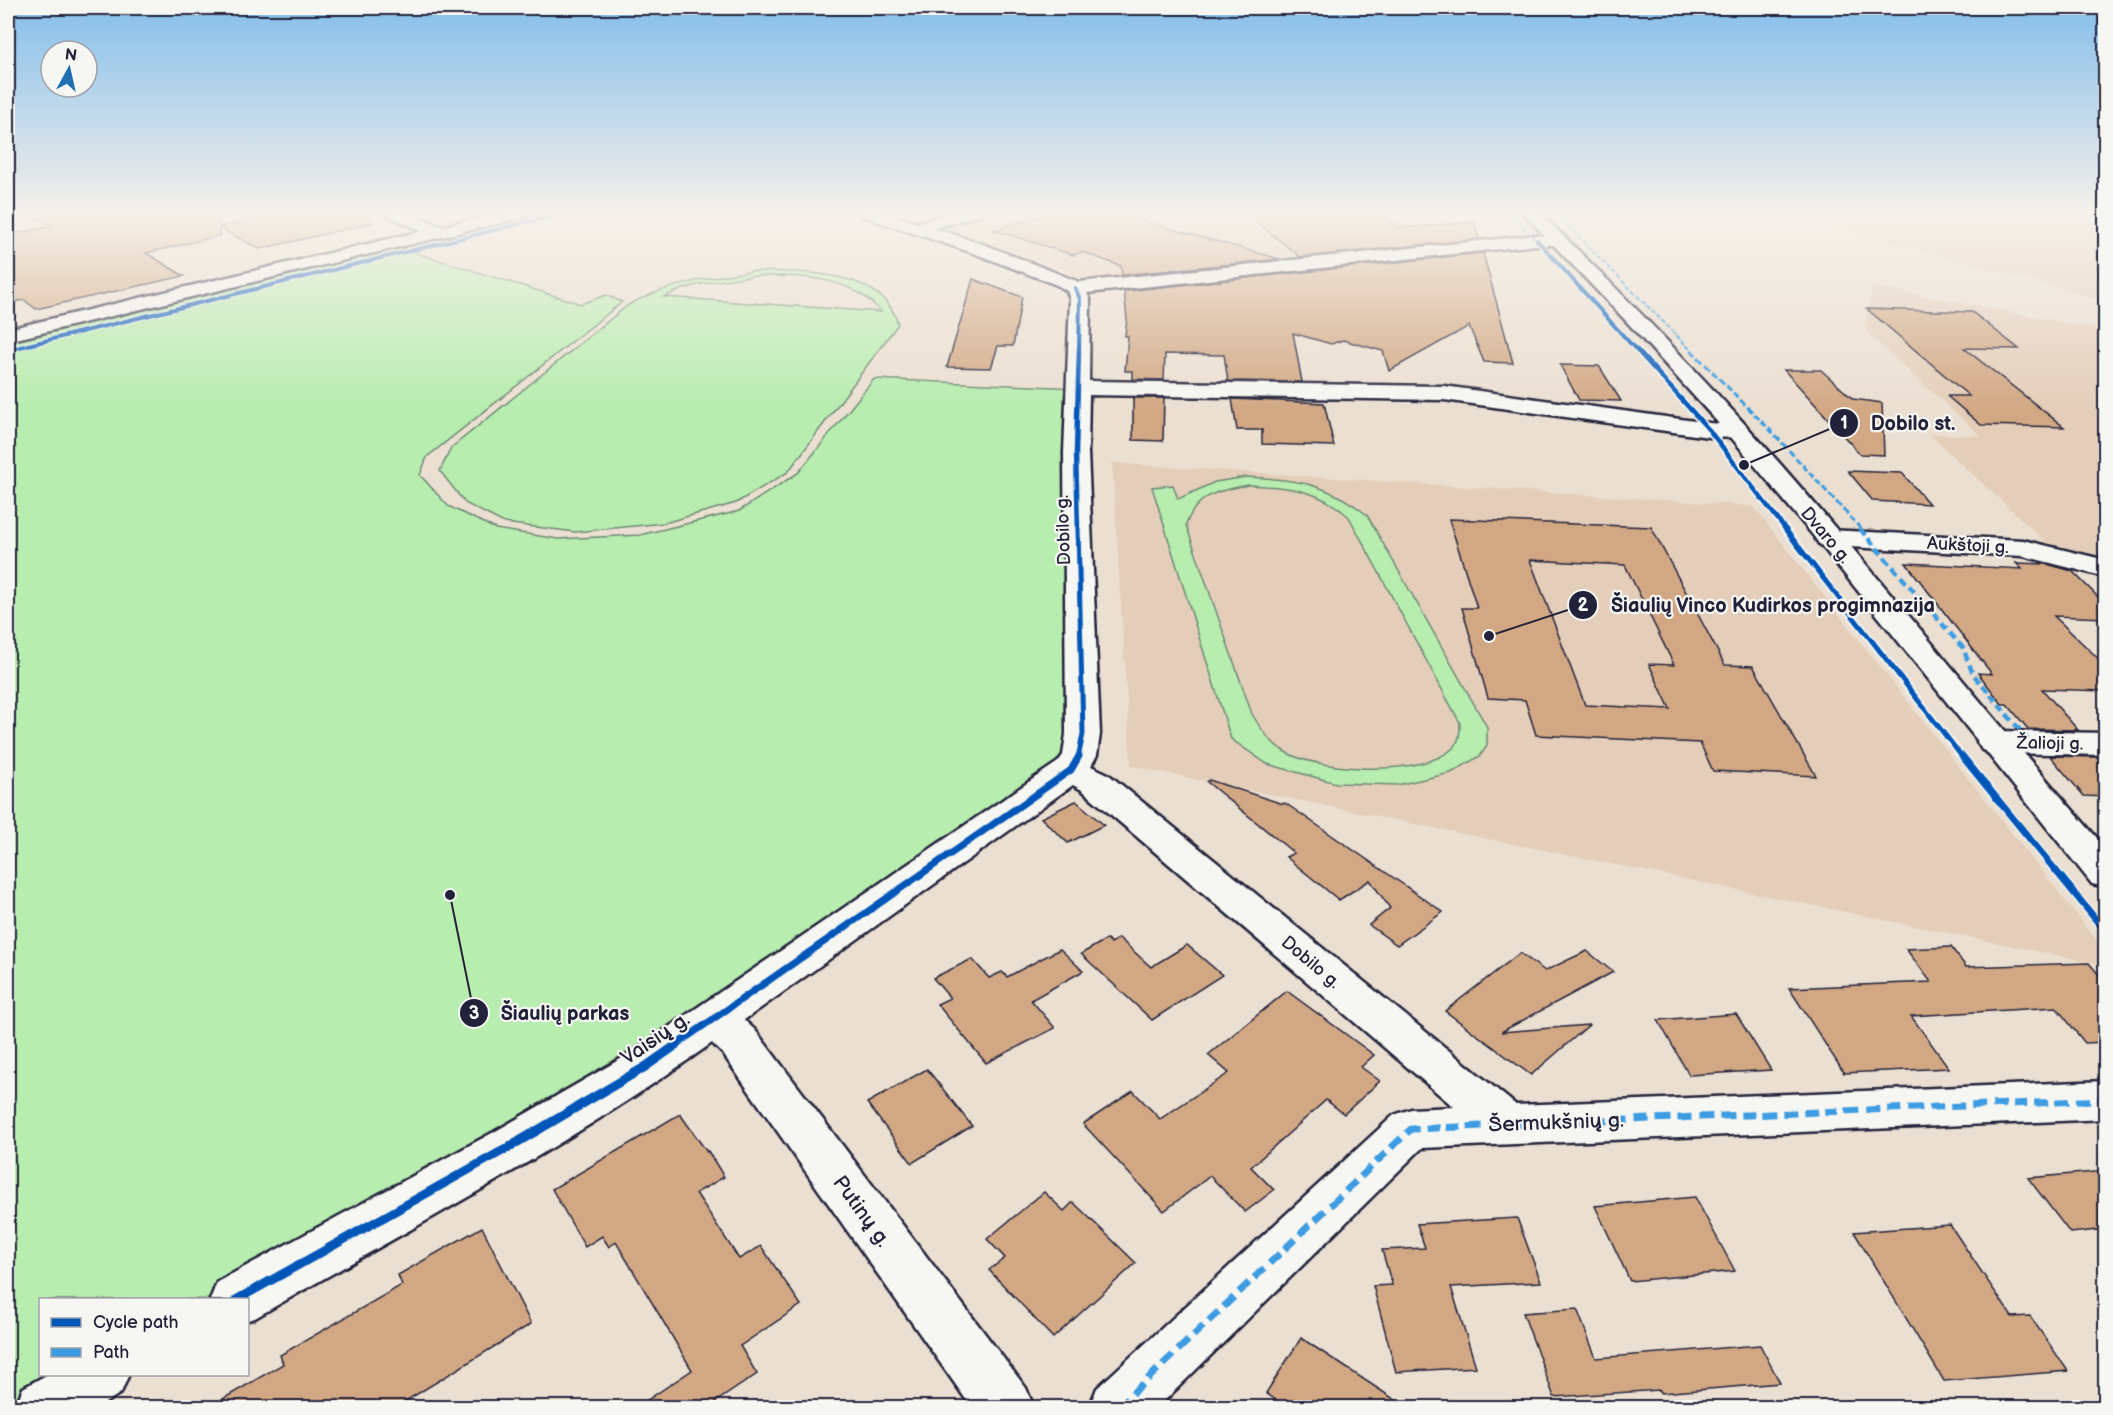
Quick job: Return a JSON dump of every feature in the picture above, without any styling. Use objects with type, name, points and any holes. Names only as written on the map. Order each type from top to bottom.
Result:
[{"type":"street","points":[[8,335],[251,277]]},
{"type":"street","points":[[1054,277],[1075,288],[1181,277]]},
{"type":"street","name":"Dvaro g.","points":[[1593,277],[1738,431],[1829,538],[1994,742],[2106,874]]},
{"type":"street","name":"Dobilo g.","points":[[1075,288],[1080,298],[1076,452],[1083,734],[1080,755],[1071,770],[1095,782],[1506,1124]]},
{"type":"street","points":[[1077,388],[1444,393],[1709,430],[1738,431]]},
{"type":"street","name":"Aukštoji g.","points":[[1829,538],[2023,548],[2106,569]]},
{"type":"street","name":"Žalioji g.","points":[[1994,742],[2106,744]]},
{"type":"street","name":"Vaisių g.","points":[[238,1298],[511,1146],[645,1067],[1071,770]]},
{"type":"street","name":"Putinų g.","points":[[714,1019],[739,1042],[1006,1407]]},
{"type":"street","name":"Šermukšnių g.","points":[[1117,1407],[1411,1129],[2106,1100]]},
{"type":"street","points":[[43,1407],[98,1376]]},
{"type":"shaded area","points":[[1078,277],[1138,277],[1088,282]]},
{"type":"shaded area","points":[[2018,277],[2105,277],[2105,301]]},
{"type":"shaded area","points":[[1872,286],[2105,330],[2105,561],[2049,545],[1929,434],[1981,436],[1865,331]]},
{"type":"shaded area","points":[[1112,463],[1753,506],[2105,951],[2105,965],[1131,766]]},
{"type":"green space","points":[[249,277],[494,277],[581,304],[606,295],[622,302],[427,457],[420,475],[448,506],[496,529],[558,539],[640,535],[739,511],[798,473],[874,379],[1077,388],[1080,755],[645,1067],[238,1298],[39,1298],[39,1376],[100,1376],[43,1407],[8,1407],[8,335]]},
{"type":"green space","points":[[745,277],[685,288],[664,297],[881,312],[854,290],[804,277],[837,277],[858,283],[875,292],[889,306],[898,324],[788,472],[736,503],[664,523],[575,532],[504,523],[465,503],[440,471],[451,448],[628,305],[658,292],[705,279]]},
{"type":"green space","points":[[1246,477],[1296,481],[1339,496],[1367,515],[1487,727],[1487,746],[1480,756],[1451,773],[1397,785],[1336,783],[1267,764],[1231,739],[1152,487],[1173,485],[1178,499],[1215,482]],"holes":[[[1249,485],[1302,491],[1314,495],[1326,500],[1349,517],[1460,723],[1460,733],[1453,748],[1439,757],[1420,764],[1397,767],[1348,767],[1305,760],[1289,754],[1277,747],[1263,732],[1252,714],[1186,525],[1196,506],[1210,495]]]},
{"type":"building","points":[[8,277],[179,277],[36,309],[24,300],[8,303]]},
{"type":"building","points":[[1256,277],[1490,277],[1513,363],[1484,362],[1469,326],[1389,371],[1383,351],[1343,340],[1331,344],[1293,333],[1302,382],[1228,381],[1224,355],[1165,354],[1164,380],[1133,379],[1133,371],[1125,371],[1128,336],[1125,336],[1127,319],[1124,291]]},
{"type":"building","points":[[973,279],[1022,297],[1013,346],[998,346],[991,368],[947,367]]},
{"type":"building","points":[[1867,309],[1972,312],[2019,349],[1964,348],[2064,427],[1981,425],[1947,396],[1969,396]]},
{"type":"building","points":[[1560,365],[1599,366],[1621,401],[1579,400]]},
{"type":"building","points":[[1784,370],[1821,370],[1853,399],[1882,403],[1884,455],[1860,454]]},
{"type":"building","points":[[1133,398],[1164,398],[1163,441],[1133,440]]},
{"type":"building","points":[[1232,399],[1324,403],[1334,446],[1262,444],[1262,430],[1237,430]]},
{"type":"building","points":[[1848,471],[1902,473],[1929,504],[1873,501]]},
{"type":"building","points":[[1449,519],[1651,527],[1725,665],[1753,666],[1816,776],[1713,771],[1700,743],[1536,735],[1525,700],[1488,698],[1462,608],[1477,608]],"holes":[[[1530,560],[1625,565],[1674,665],[1649,664],[1670,709],[1585,705]]]},
{"type":"building","points":[[1906,563],[2022,569],[2016,563],[2047,564],[2072,571],[2106,605],[2106,618],[2054,616],[2106,666],[2106,691],[2042,689],[2078,730],[2028,729],[2007,704],[2002,704],[1978,673],[1992,674]]},
{"type":"building","points":[[2050,756],[2101,757],[2106,763],[2106,797],[2084,796]]},
{"type":"building","points":[[1209,780],[1285,803],[1443,912],[1397,945],[1369,925],[1390,908],[1370,880],[1339,900],[1286,857],[1294,853],[1207,782]]},
{"type":"building","points":[[1076,801],[1104,825],[1068,843],[1041,818]]},
{"type":"building","points":[[1119,938],[1151,967],[1187,945],[1222,975],[1152,1020],[1081,954],[1107,939],[1111,943]]},
{"type":"building","points":[[1951,947],[1966,967],[2089,963],[2106,983],[2106,1042],[2085,1043],[2056,1007],[1911,1016],[1949,1068],[1844,1073],[1789,988],[1931,982],[1906,949]]},
{"type":"building","points":[[1060,949],[1083,971],[1031,1000],[1055,1028],[986,1063],[937,1004],[950,998],[933,978],[972,959],[989,978],[1002,972],[1007,977]]},
{"type":"building","points":[[1587,951],[1613,972],[1501,1032],[1589,1025],[1531,1075],[1445,1011],[1520,953],[1545,971]]},
{"type":"building","points":[[1287,991],[1374,1055],[1361,1067],[1380,1081],[1344,1114],[1326,1100],[1251,1167],[1274,1190],[1245,1212],[1210,1176],[1164,1211],[1083,1124],[1133,1091],[1160,1119],[1229,1073],[1208,1055]]},
{"type":"building","points":[[1736,1014],[1771,1070],[1689,1075],[1658,1020]]},
{"type":"building","points":[[927,1069],[972,1126],[912,1163],[867,1103]]},
{"type":"building","points":[[680,1114],[724,1177],[696,1193],[739,1259],[761,1246],[801,1305],[740,1346],[757,1374],[708,1407],[637,1407],[692,1370],[616,1242],[609,1247],[602,1236],[585,1247],[552,1189]]},
{"type":"building","points":[[2106,1171],[2106,1229],[2070,1233],[2028,1178]]},
{"type":"building","points":[[1044,1192],[1064,1211],[1073,1202],[1136,1263],[1053,1338],[989,1270],[1005,1258],[987,1239]]},
{"type":"building","points":[[1695,1197],[1735,1271],[1630,1281],[1595,1206]]},
{"type":"building","points":[[1517,1218],[1541,1282],[1451,1287],[1476,1367],[1396,1372],[1373,1286],[1392,1285],[1382,1250],[1425,1248],[1417,1224]]},
{"type":"building","points":[[1950,1225],[2012,1317],[2030,1316],[2068,1371],[1944,1381],[1854,1232]]},
{"type":"building","points":[[482,1227],[531,1324],[396,1407],[209,1407],[283,1364],[280,1355],[402,1285],[398,1275]]},
{"type":"building","points":[[1577,1309],[1596,1358],[1760,1345],[1780,1383],[1661,1393],[1660,1390],[1554,1397],[1523,1313]]},
{"type":"building","points":[[1301,1338],[1406,1407],[1286,1407],[1266,1393]]},
{"type":"marked path","points":[[1618,277],[1832,496],[1963,648],[1973,674],[2030,742]]},
{"type":"marked path","points":[[1117,1408],[1411,1129],[2106,1100]]},
{"type":"cycle path","points":[[8,350],[304,277]]},
{"type":"cycle path","points":[[1571,277],[1709,430],[1935,724],[2106,932]]},
{"type":"cycle path","points":[[240,1298],[511,1146],[645,1067],[1071,770],[1080,755],[1083,734],[1076,452],[1080,299],[1075,288]]},
{"type":"place","name":"Dobilo st.","points":[[1744,465]]},
{"type":"place","name":"Šiaulių Vinco Kudirkos progimnazija","points":[[1489,636]]},
{"type":"place","name":"Šiaulių parkas","points":[[450,895]]}]
